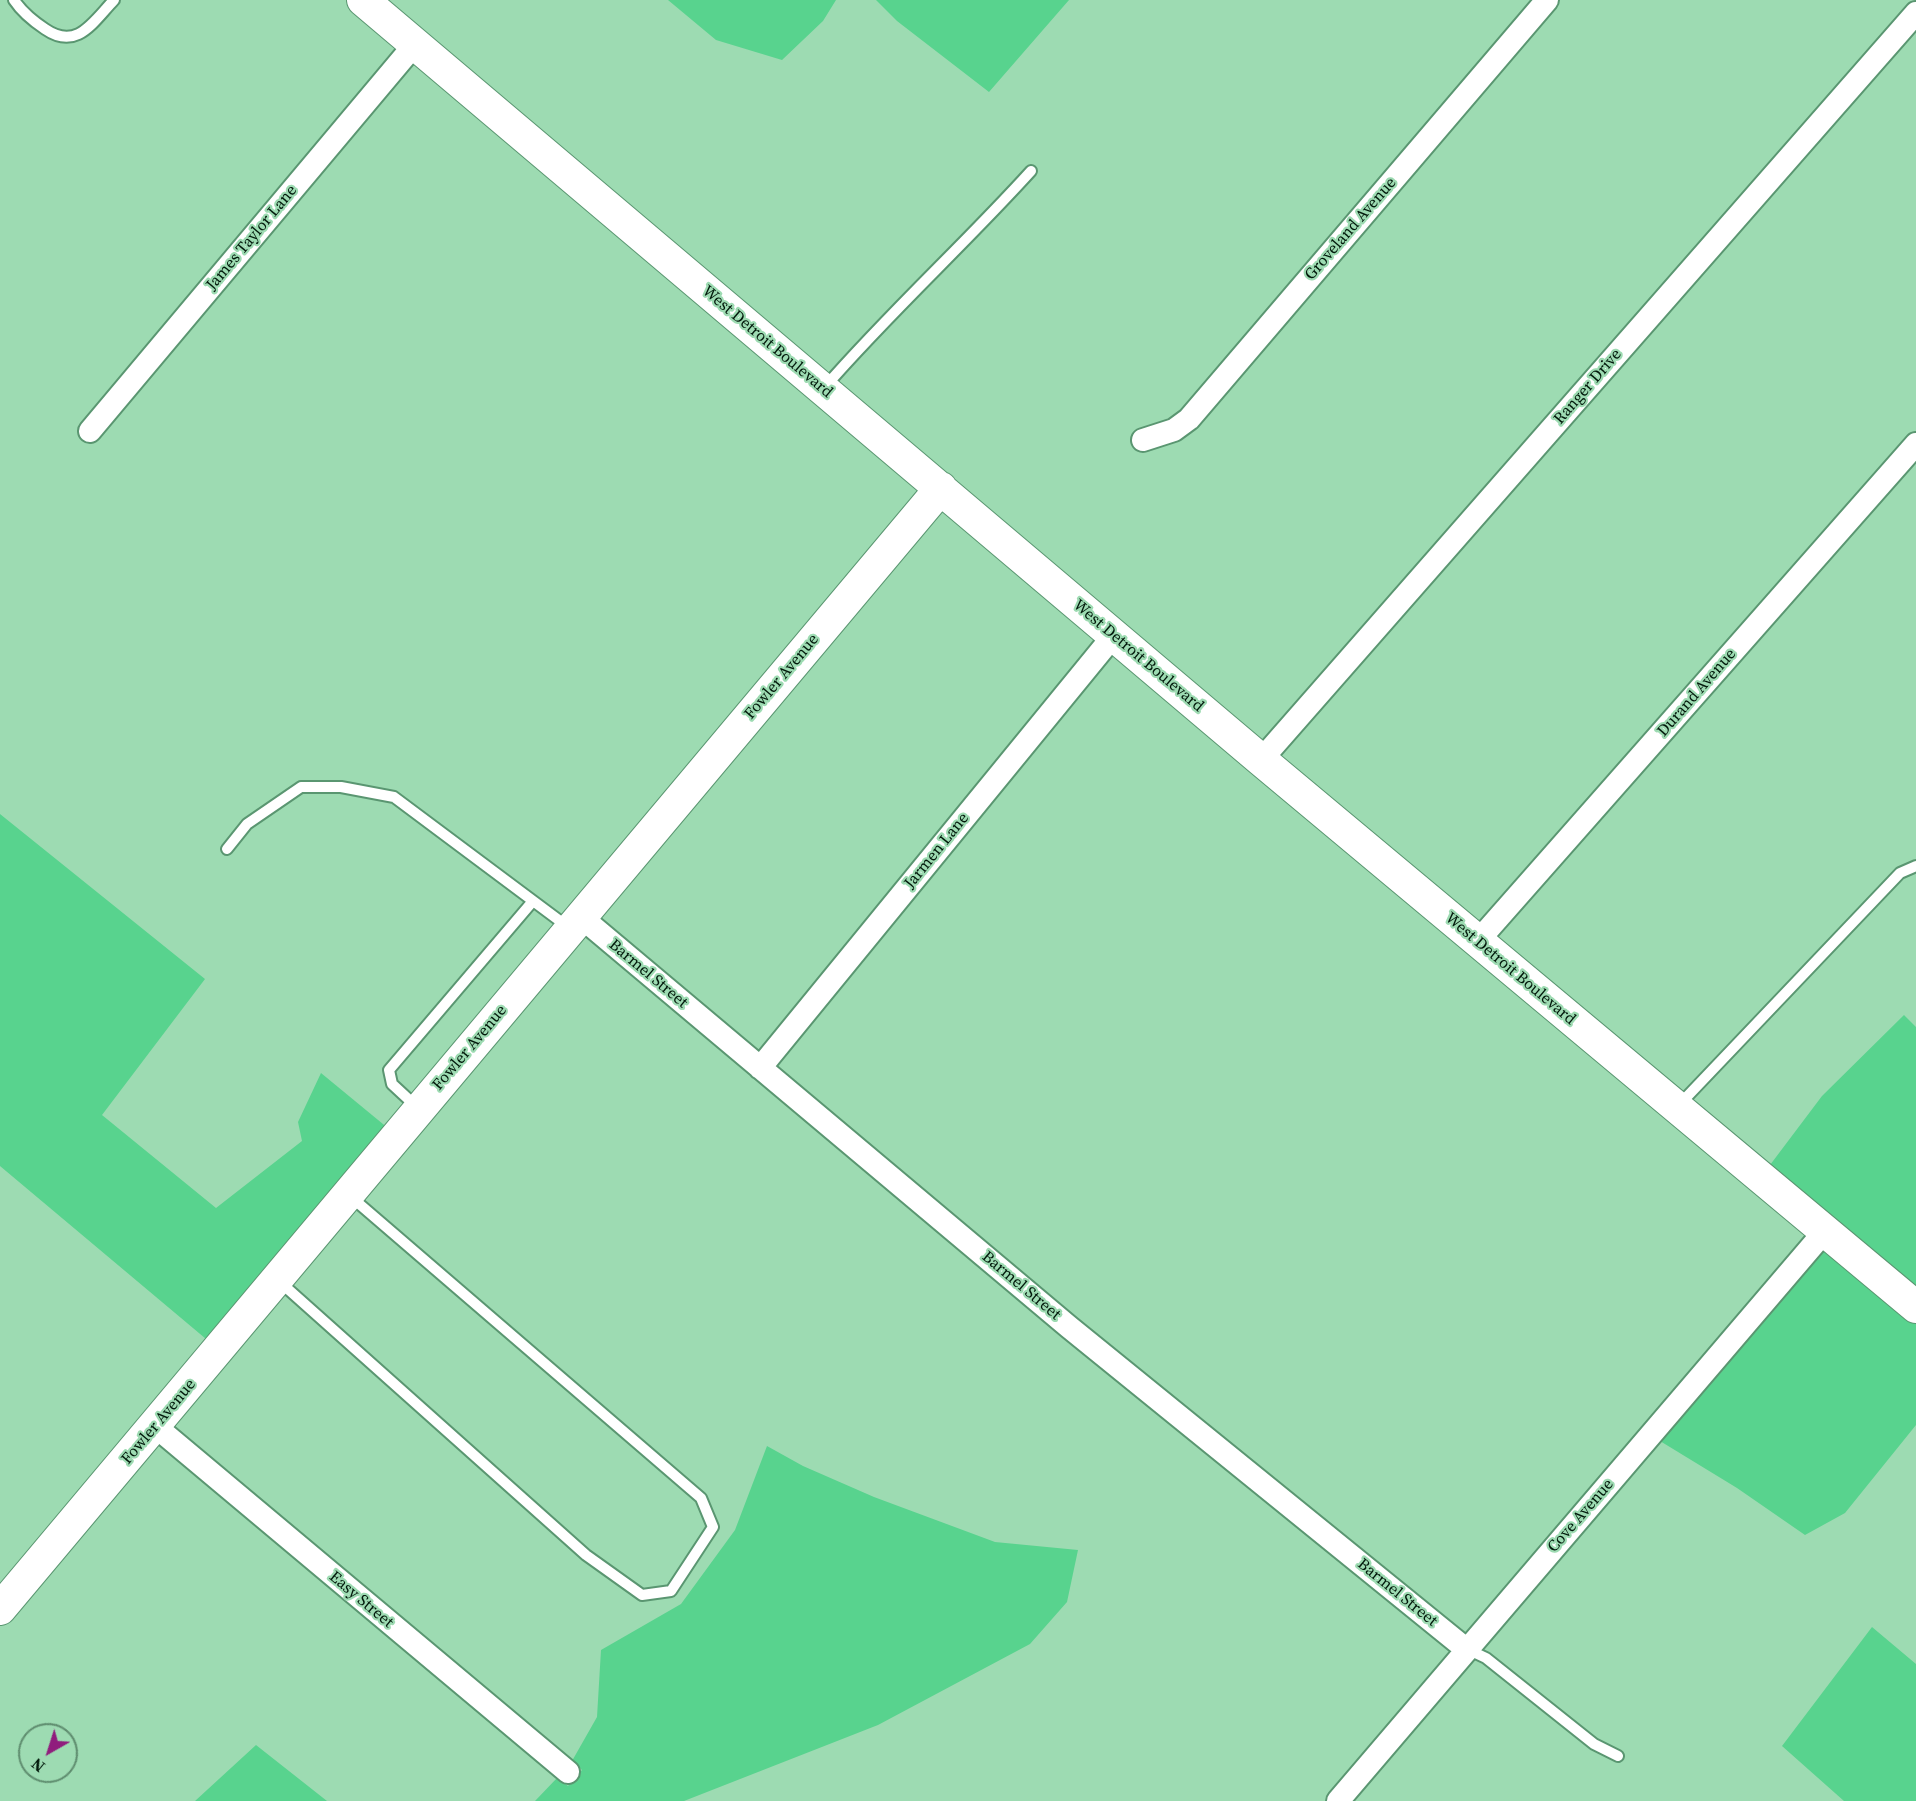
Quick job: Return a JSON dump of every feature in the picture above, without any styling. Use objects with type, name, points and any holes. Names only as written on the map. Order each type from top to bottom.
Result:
[{"type":"street","name":"West Detroit Boulevard","points":[[363,0],[1260,760],[1916,1307]]},
{"type":"street","name":"Groveland Avenue","points":[[1143,440],[1174,430],[1189,419],[1546,0]]},
{"type":"street","name":"Ranger Drive","points":[[1260,760],[1916,13]]},
{"type":"street","name":"James Taylor Lane","points":[[90,431],[415,44]]},
{"type":"street","name":"Durand Avenue","points":[[1478,942],[1916,444]]},
{"type":"street","name":"Fowler Avenue","points":[[0,1610],[941,488]]},
{"type":"street","name":"Jarmen Lane","points":[[760,1068],[1114,635]]},
{"type":"street","name":"Barmel Street","points":[[575,923],[760,1068],[1069,1327],[1466,1649]]},
{"type":"street","name":"Cove Avenue","points":[[1338,1801],[1825,1231]]},
{"type":"street","name":"Easy Street","points":[[155,1426],[568,1772]]},
{"type":"lane","points":[[14,0],[21,10],[57,37],[72,38],[86,30],[114,0]]},
{"type":"lane","points":[[823,389],[859,348],[972,236],[1031,171]]},
{"type":"lane","points":[[227,849],[247,824],[302,787],[341,788],[394,796],[533,901],[575,923]]},
{"type":"lane","points":[[1677,1108],[1899,873],[1916,866]]},
{"type":"lane","points":[[419,1109],[392,1084],[390,1070],[533,901]]},
{"type":"lane","points":[[276,1279],[586,1555],[642,1595],[671,1591],[713,1527],[701,1498],[347,1194]]},
{"type":"lane","points":[[1466,1649],[1486,1658],[1594,1744],[1618,1756]]},
{"type":"green space","points":[[668,0],[836,0],[823,21],[782,60],[716,40]]},
{"type":"green space","points":[[876,0],[1069,0],[989,92],[897,21]]},
{"type":"green space","points":[[0,814],[205,979],[102,1115],[216,1208],[302,1141],[298,1122],[321,1073],[389,1129],[212,1344],[0,1166]]},
{"type":"green space","points":[[1904,1015],[1916,1027],[1916,1293],[1767,1169],[1822,1096]]},
{"type":"green space","points":[[1825,1245],[1916,1321],[1916,1425],[1845,1513],[1805,1535],[1737,1488],[1660,1441]]},
{"type":"green space","points":[[767,1446],[803,1466],[874,1497],[995,1542],[1078,1550],[1067,1602],[1030,1644],[878,1725],[684,1801],[535,1801],[557,1778],[568,1786],[582,1770],[572,1761],[597,1717],[601,1650],[681,1604],[735,1530]]},
{"type":"green space","points":[[1872,1627],[1916,1664],[1916,1801],[1844,1801],[1782,1746]]},
{"type":"green space","points":[[256,1745],[327,1801],[195,1801]]}]
